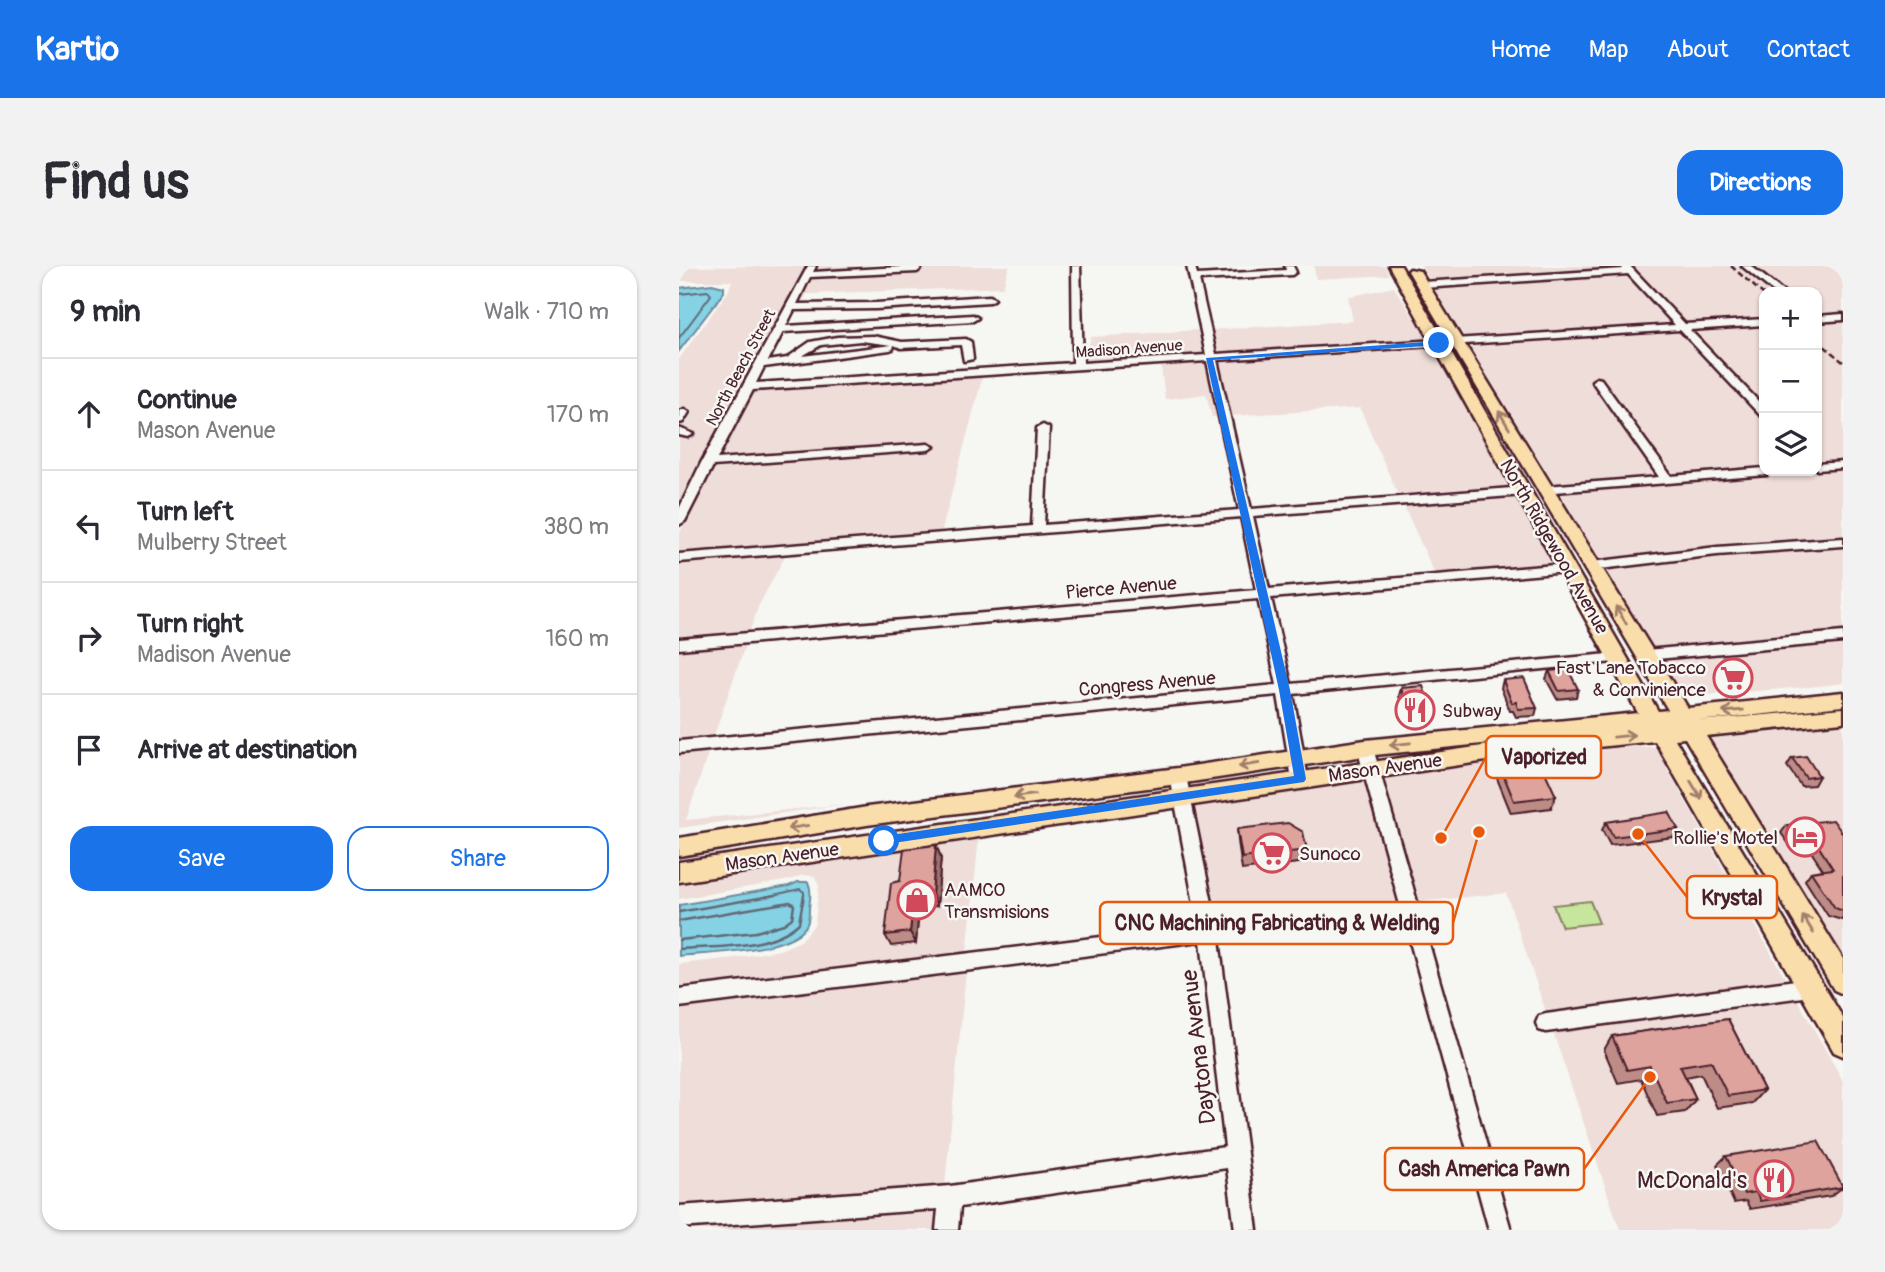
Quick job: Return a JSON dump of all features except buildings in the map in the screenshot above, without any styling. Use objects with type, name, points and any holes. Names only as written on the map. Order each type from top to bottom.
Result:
[{"type":"main road","name":"North Ridgewood Avenue","points":[[1395,266],[1619,657],[1655,725],[1843,1043]]},
{"type":"main road","name":"North Ridgewood Avenue","points":[[1411,266],[1843,982]]},
{"type":"main road","name":"Mason Avenue","points":[[1686,723],[1843,699]]},
{"type":"main road","name":"Mason Avenue","points":[[679,872],[1180,787],[1368,759],[1540,745],[1655,725],[1843,715]]},
{"type":"main road","name":"Mason Avenue","points":[[679,847],[867,816],[1180,787]]},
{"type":"street","points":[[1076,266],[1078,367]]},
{"type":"street","points":[[1289,266],[1292,272],[1193,272],[1209,358],[1285,690],[1299,769]]},
{"type":"street","points":[[1746,266],[1773,287]]},
{"type":"street","points":[[809,270],[917,269]]},
{"type":"street","points":[[1423,285],[1628,269],[1759,408]]},
{"type":"street","name":"North Beach Street","points":[[679,522],[707,463],[809,270]]},
{"type":"street","points":[[791,307],[876,306],[990,299]]},
{"type":"street","points":[[1822,319],[1843,317]]},
{"type":"street","points":[[779,329],[973,318]]},
{"type":"street","name":"Madison Avenue","points":[[748,387],[1759,323]]},
{"type":"street","points":[[759,365],[903,345],[966,342],[968,359]]},
{"type":"street","points":[[1597,381],[1667,479]]},
{"type":"street","points":[[1038,528],[1043,428]]},
{"type":"street","points":[[707,463],[928,447]]},
{"type":"street","points":[[1822,467],[1843,465]]},
{"type":"street","points":[[1546,490],[1759,472]]},
{"type":"street","points":[[679,558],[1524,491]]},
{"type":"street","points":[[1592,566],[1717,551],[1843,542]]},
{"type":"street","name":"Pierce Avenue","points":[[679,644],[1567,568]]},
{"type":"street","points":[[1646,655],[1843,637]]},
{"type":"street","name":"Congress Avenue","points":[[679,747],[1619,657]]},
{"type":"street","points":[[1368,759],[1500,1230]]},
{"type":"street","name":"Daytona Avenue","points":[[1180,787],[1209,932],[1246,1230]]},
{"type":"street","points":[[679,998],[1209,932]]},
{"type":"street","points":[[1546,1023],[1810,986]]},
{"type":"street","points":[[679,1217],[950,1197],[1236,1156]]},
{"type":"street","points":[[947,1230],[950,1197]]},
{"type":"shaded area","points":[[807,266],[679,508],[679,435],[688,438],[696,432],[680,427],[691,409],[679,411],[679,359],[728,292],[732,281],[679,281],[679,267]]},
{"type":"shaded area","points":[[816,266],[1009,266],[1003,287],[807,294],[801,304],[797,304],[811,276],[920,271],[922,267],[813,272]]},
{"type":"shaded area","points":[[1314,266],[1385,266],[1389,275],[1316,279]]},
{"type":"shaded area","points":[[1421,266],[1621,266],[1624,270],[1431,282]]},
{"type":"shaded area","points":[[1630,266],[1843,266],[1843,315],[1822,317],[1822,287],[1759,287],[1759,320],[1687,325]]},
{"type":"shaded area","points":[[1628,274],[1677,326],[1465,339],[1433,287]]},
{"type":"shaded area","points":[[1394,287],[1429,341],[1214,355],[1209,330],[1353,321],[1348,297]]},
{"type":"shaded area","points":[[1843,320],[1843,461],[1822,463],[1822,350],[1822,322]]},
{"type":"shaded area","points":[[1759,325],[1759,402],[1691,330]]},
{"type":"shaded area","points":[[1199,330],[1204,356],[1084,364],[1091,337]]},
{"type":"shaded area","points":[[1682,330],[1759,414],[1759,467],[1670,475],[1600,378],[1591,379],[1659,476],[1555,485],[1468,344]]},
{"type":"shaded area","points":[[1432,346],[1511,489],[1399,497],[1360,408],[1228,416],[1215,361]]},
{"type":"shaded area","points":[[1205,361],[1217,417],[1212,417],[1206,394],[1165,399],[1161,366],[1083,370]]},
{"type":"shaded area","points":[[983,375],[941,533],[679,554],[679,535],[711,466],[932,450],[935,444],[715,459],[752,390]]},
{"type":"shaded area","points":[[1843,469],[1843,538],[1715,547],[1600,560],[1559,492],[1759,476],[1822,476],[1822,471]]},
{"type":"shaded area","points":[[1515,496],[1553,564],[1435,574],[1403,504]]},
{"type":"shaded area","points":[[1843,547],[1843,631],[1654,649],[1605,569],[1720,555]]},
{"type":"shaded area","points":[[786,554],[758,607],[749,633],[679,639],[679,562]]},
{"type":"shaded area","points":[[1843,642],[1843,683],[1819,686],[1691,696],[1682,694],[1661,659]]},
{"type":"shaded area","points":[[746,643],[713,738],[679,741],[679,649]]},
{"type":"shaded area","points":[[1843,721],[1843,958],[1707,736]]},
{"type":"shaded area","points":[[1622,746],[1655,747],[1786,980],[1546,1012],[1506,893],[1417,902],[1381,778]]},
{"type":"shaded area","points":[[709,750],[686,820],[846,804],[679,828],[679,753]]},
{"type":"shaded area","points":[[1366,780],[1399,903],[1217,922],[1193,805]]},
{"type":"shaded area","points":[[979,837],[967,953],[679,989],[679,964],[780,950],[801,941],[815,924],[819,886],[815,876],[802,875],[789,880],[679,899],[679,883]]},
{"type":"shaded area","points":[[966,971],[945,1185],[679,1204],[679,1007]]},
{"type":"shaded area","points":[[1797,999],[1843,1081],[1843,1230],[1620,1230],[1553,1032]]},
{"type":"shaded area","points":[[937,1211],[936,1230],[686,1230]]},
{"type":"green space","points":[[1590,901],[1599,923],[1562,927],[1553,905]]},
{"type":"water","points":[[712,284],[724,287],[724,292],[679,351],[679,288]]},
{"type":"water","points":[[808,882],[810,892],[808,922],[799,933],[768,946],[679,956],[679,905],[789,886]]},
{"type":"railway","points":[[1731,266],[1759,291]]},
{"type":"railway","points":[[1822,344],[1843,362]]},
{"type":"place","name":"Fast Lane Tobacco & Convinience","points":[[1733,678]]},
{"type":"place","name":"Subway","points":[[1415,710]]},
{"type":"place","name":"CNC Machining Fabricating & Welding","points":[[1479,832]]},
{"type":"place","name":"Krystal","points":[[1638,834]]},
{"type":"place","name":"Rollie's Motel","points":[[1805,837]]},
{"type":"place","name":"Vaporized","points":[[1441,838]]},
{"type":"place","name":"Sunoco","points":[[1272,853]]},
{"type":"place","name":"AAMCO Transmisions","points":[[917,900]]},
{"type":"place","name":"Cash America Pawn","points":[[1650,1077]]},
{"type":"place","name":"McDonald's","points":[[1774,1180]]},
{"type":"route","points":[[884,841],[1300,779],[1285,690],[1209,358],[1439,343]]}]
